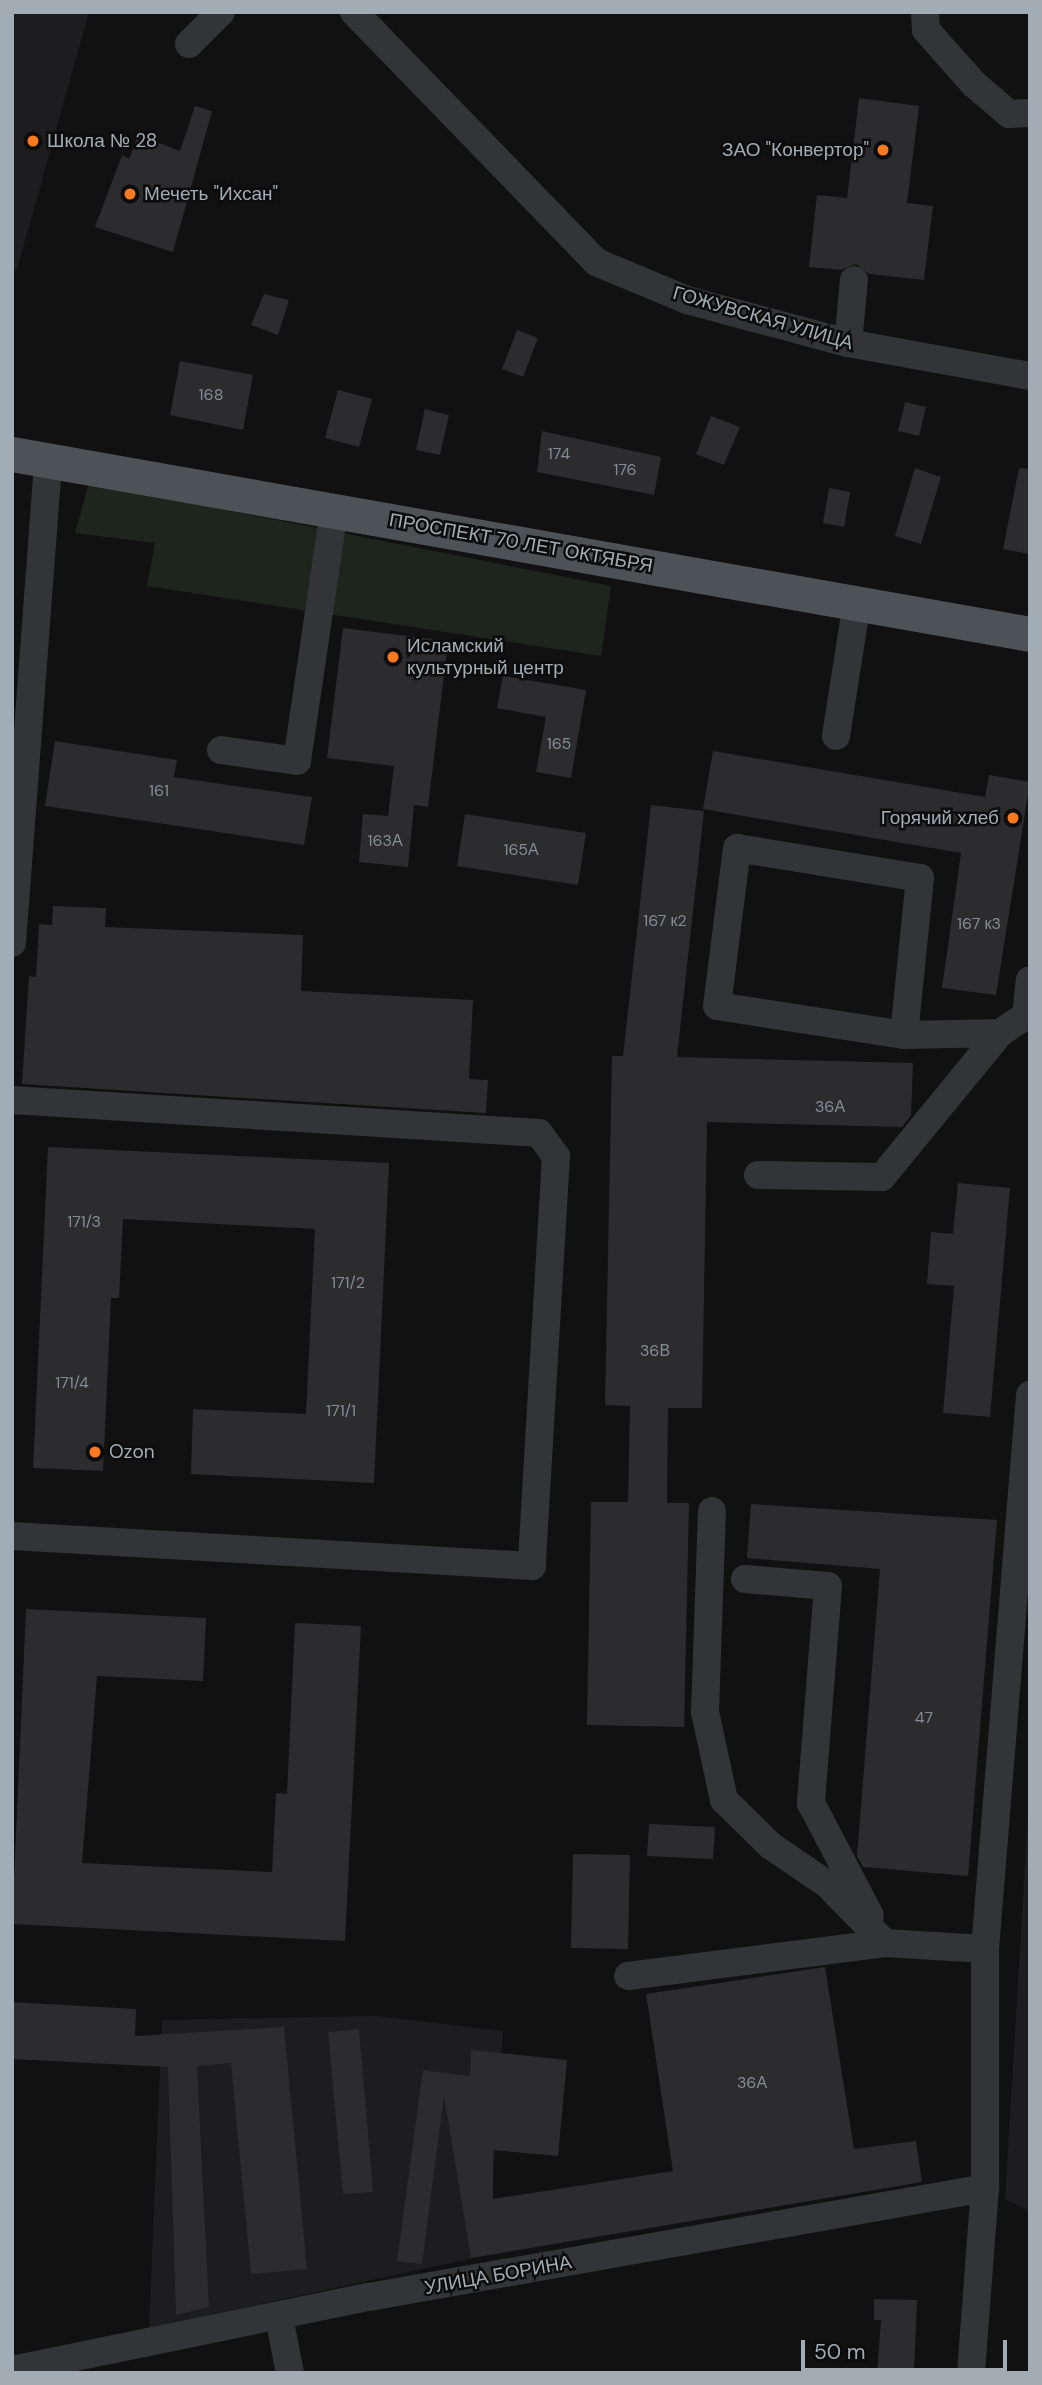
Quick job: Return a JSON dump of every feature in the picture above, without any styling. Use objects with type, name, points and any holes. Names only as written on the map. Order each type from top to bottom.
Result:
[{"type":"main road","name":"ПРОСПЕКТ 70 ЛЕТ ОКТЯБРЯ","points":[[12,454],[1030,634]]},
{"type":"street","points":[[189,44],[221,12]]},
{"type":"street","points":[[925,12],[926,30],[974,84],[1009,114],[1030,113]]},
{"type":"street","name":"ГОЖУВСКАЯ УЛИЦА","points":[[369,17],[597,262],[687,300],[848,343],[1030,376]]},
{"type":"street","points":[[848,343],[854,280]]},
{"type":"street","points":[[12,943],[16,854],[48,460]]},
{"type":"street","points":[[221,750],[297,761],[334,510]]},
{"type":"street","points":[[836,736],[856,602]]},
{"type":"street","points":[[904,1035],[920,878],[737,848],[717,1006],[904,1035],[1000,1033]]},
{"type":"street","points":[[758,1175],[882,1177],[1000,1033],[1028,1015],[1030,980]]},
{"type":"street","points":[[12,1100],[539,1133],[556,1156],[532,1566],[12,1536]]},
{"type":"street","points":[[971,2373],[985,2188],[985,1949],[1030,1395]]},
{"type":"street","points":[[712,1511],[705,1712],[723,1800],[771,1846],[827,1884],[885,1943]]},
{"type":"street","points":[[745,1580],[828,1586],[811,1803],[885,1943]]},
{"type":"street","points":[[628,1976],[885,1943],[985,1949]]},
{"type":"street","name":"УЛИЦА БОРИНА","points":[[12,2370],[279,2317],[985,2188]]},
{"type":"street","points":[[279,2317],[290,2373]]},
{"type":"shaded area","name":"Школа № 28","points":[[12,12],[89,12],[17,270],[12,269]]},
{"type":"shaded area","points":[[89,483],[611,586],[601,656],[147,586],[155,543],[75,533]]},
{"type":"shaded area","points":[[1030,1781],[1030,2211],[1005,2199]]},
{"type":"shaded area","points":[[376,2016],[503,2031],[488,2255],[149,2328],[162,2020]]},
{"type":"building","name":"ЗАО \"Конвертор\"","points":[[859,98],[919,106],[907,203],[933,206],[924,280],[869,274],[856,264],[841,270],[809,267],[817,195],[847,198]]},
{"type":"building","points":[[195,106],[212,111],[173,252],[95,227],[122,155],[129,159],[138,135],[180,151]]},
{"type":"building","points":[[264,294],[289,300],[278,335],[251,325]]},
{"type":"building","points":[[517,330],[538,338],[523,377],[502,369]]},
{"type":"building","points":[[180,361],[253,375],[243,430],[170,415]]},
{"type":"building","points":[[338,390],[372,399],[359,447],[325,438]]},
{"type":"building","points":[[905,402],[926,407],[919,436],[898,431]]},
{"type":"building","points":[[425,409],[449,415],[440,455],[416,450]]},
{"type":"building","points":[[711,416],[740,427],[724,465],[696,454]]},
{"type":"building","points":[[542,431],[661,457],[654,495],[537,472]]},
{"type":"building","points":[[915,468],[941,477],[921,544],[895,536]]},
{"type":"building","points":[[1019,468],[1030,469],[1030,554],[1003,549]]},
{"type":"building","points":[[829,488],[850,492],[844,527],[823,523]]},
{"type":"building","points":[[343,628],[448,641],[428,807],[414,805],[408,867],[359,862],[363,814],[388,816],[394,766],[327,758]]},
{"type":"building","points":[[503,676],[586,690],[571,778],[536,772],[546,717],[497,708]]},
{"type":"building","points":[[55,741],[177,760],[174,777],[312,797],[304,845],[45,806]]},
{"type":"building","points":[[713,751],[985,797],[989,775],[1030,782],[996,995],[942,988],[961,853],[703,809]]},
{"type":"building","points":[[651,805],[704,811],[677,1057],[913,1063],[911,1115],[902,1127],[707,1122],[702,1408],[668,1408],[667,1503],[689,1503],[684,1727],[587,1725],[591,1502],[628,1502],[630,1406],[605,1405],[612,1056],[623,1056]]},
{"type":"building","points":[[465,814],[586,833],[578,885],[457,866]]},
{"type":"building","points":[[53,906],[106,908],[105,927],[303,935],[301,991],[473,1000],[469,1079],[488,1080],[486,1113],[22,1084],[29,976],[36,977],[39,924],[52,925]]},
{"type":"building","points":[[48,1147],[389,1163],[374,1483],[191,1474],[193,1409],[306,1414],[315,1229],[123,1219],[119,1298],[111,1298],[103,1471],[33,1468]]},
{"type":"building","points":[[958,1183],[1010,1188],[990,1417],[943,1413],[954,1286],[927,1284],[931,1232],[953,1234]]},
{"type":"building","points":[[751,1504],[997,1520],[968,1876],[863,1867],[857,1856],[880,1569],[747,1558]]},
{"type":"building","points":[[26,1609],[206,1618],[203,1681],[97,1676],[82,1863],[272,1872],[276,1793],[287,1794],[295,1623],[361,1626],[345,1941],[12,1924]]},
{"type":"building","points":[[649,1824],[715,1827],[713,1859],[647,1856]]},
{"type":"building","points":[[573,1854],[630,1855],[628,1949],[571,1948]]},
{"type":"building","points":[[825,1967],[854,2149],[916,2141],[922,2182],[471,2258],[444,2096],[422,2264],[397,2261],[423,2070],[470,2076],[471,2050],[567,2060],[558,2156],[493,2150],[493,2199],[673,2171],[646,1994]]},
{"type":"building","points":[[12,2002],[136,2009],[135,2036],[284,2027],[307,2269],[251,2274],[231,2063],[197,2066],[209,2307],[176,2315],[168,2067],[12,2059]]},
{"type":"building","points":[[359,2029],[373,2192],[343,2194],[328,2032]]},
{"type":"building","points":[[874,2299],[917,2300],[914,2373],[877,2373],[881,2320],[874,2320]]},
{"type":"place","name":"Школа № 28","points":[[33,141]]},
{"type":"place","name":"ЗАО \"Конвертор\"","points":[[883,150]]},
{"type":"place","name":"Мечеть \"Ихсан\"","points":[[130,194]]},
{"type":"place","name":"Исламский культурный центр","points":[[393,657]]},
{"type":"place","name":"Горячий хлеб","points":[[1013,818]]},
{"type":"place","name":"Ozon","points":[[95,1452]]}]
